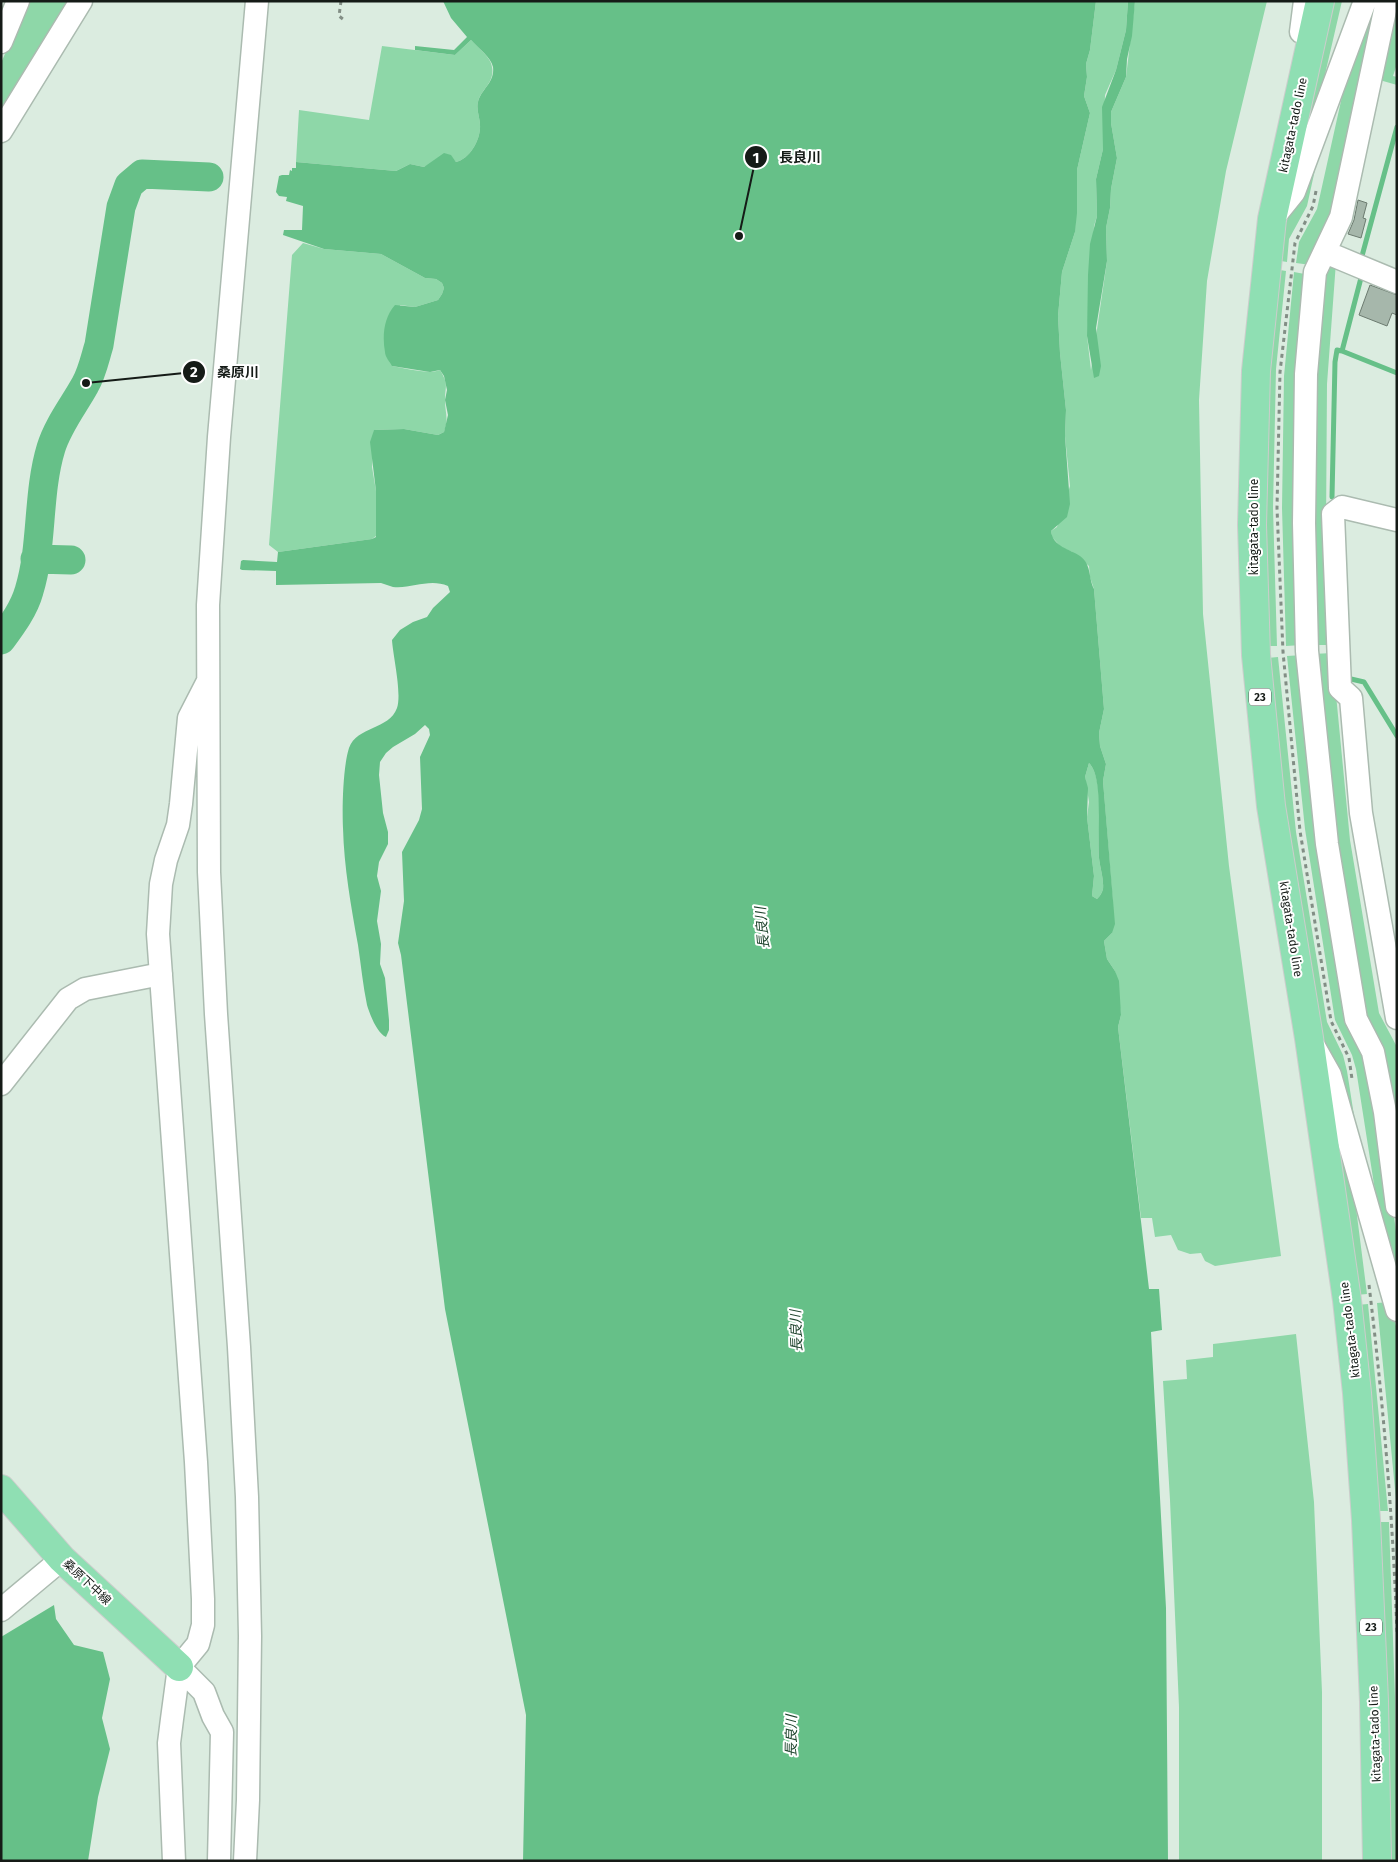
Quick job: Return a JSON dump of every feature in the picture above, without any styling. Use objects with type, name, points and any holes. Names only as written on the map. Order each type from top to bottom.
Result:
[{"type":"main road","name":"kitagata-tado line","points":[[1320,1],[1272,219],[1256,370],[1252,525],[1256,654],[1271,806],[1309,1038],[1347,1300],[1357,1393],[1366,1520],[1374,1701],[1377,1861]]},
{"type":"main road","name":"桑原下中線","points":[[1,1489],[62,1559],[179,1668]]},
{"type":"street","points":[[1,42],[18,1]]},
{"type":"street","points":[[1,130],[81,1]]},
{"type":"street","points":[[245,1861],[248,1800],[250,1636],[247,1497],[239,1347],[216,1014],[209,872],[208,605],[219,437],[258,1]]},
{"type":"street","points":[[1304,1],[1301,32],[1312,35]]},
{"type":"street","points":[[1272,219],[1294,192],[1365,1]]},
{"type":"street","points":[[1387,1],[1340,217],[1315,272],[1306,374],[1304,523],[1307,651],[1327,844],[1356,1019],[1373,1052],[1385,1112],[1397,1206]]},
{"type":"street","points":[[1325,252],[1397,282]]},
{"type":"street","points":[[1397,520],[1342,507],[1333,514],[1340,688],[1351,698],[1361,813],[1397,1018]]},
{"type":"street","points":[[174,1861],[169,1743],[179,1668],[198,1644],[204,1625],[195,1442],[158,934],[161,884],[166,860],[178,825],[189,718],[209,677]]},
{"type":"street","points":[[1,1084],[68,999],[85,988],[161,974]]},
{"type":"street","points":[[1309,1038],[1330,1075],[1395,1303]]},
{"type":"street","points":[[1,1610],[62,1559]]},
{"type":"street","points":[[179,1668],[204,1692],[212,1716],[222,1732],[219,1861]]},
{"type":"path","points":[[341,1],[340,16],[344,20]]},
{"type":"path","points":[[1267,265],[1315,272]]},
{"type":"path","points":[[1347,1300],[1395,1303]]},
{"type":"shaded area","points":[[28,1],[75,1],[1,119],[1,63]]},
{"type":"shaded area","points":[[1096,1],[1128,1],[1126,30],[1116,70],[1105,95],[1103,149],[1096,179],[1097,216],[1094,226],[1087,336],[1091,370],[1107,261],[1106,228],[1117,158],[1111,112],[1126,77],[1135,1],[1267,1],[1226,171],[1207,281],[1199,400],[1203,614],[1229,866],[1281,1256],[1215,1266],[1205,1261],[1201,1253],[1190,1254],[1178,1250],[1171,1235],[1155,1237],[1152,1218],[1141,1218],[1118,1027],[1121,1015],[1115,971],[1107,959],[1104,941],[1112,933],[1113,904],[1103,781],[1106,764],[1100,746],[1099,733],[1104,709],[1094,589],[1089,566],[1072,552],[1061,547],[1052,537],[1051,531],[1057,527],[1070,486],[1058,316],[1062,272],[1075,232],[1077,170],[1090,113],[1084,96],[1087,77],[1086,64],[1090,50]]},
{"type":"shaded area","points":[[1331,1],[1342,1],[1320,96],[1286,188]]},
{"type":"shaded area","points":[[1373,1],[1382,1],[1333,216],[1311,265],[1296,263],[1299,242],[1317,209],[1349,65]]},
{"type":"shaded area","points":[[1397,1],[1397,64],[1393,76],[1397,77],[1397,85],[1376,79]]},
{"type":"shaded area","points":[[471,40],[491,63],[492,77],[478,102],[479,136],[474,148],[466,157],[456,162],[450,155],[424,167],[410,164],[396,171],[296,162],[299,110],[369,120],[382,46],[455,55]]},
{"type":"shaded area","points":[[1329,106],[1307,206],[1289,239],[1287,262],[1275,260],[1278,239],[1296,202]]},
{"type":"shaded area","points":[[303,243],[324,249],[381,254],[425,278],[436,279],[442,283],[444,288],[438,300],[415,307],[400,305],[392,366],[424,371],[440,370],[446,382],[446,423],[444,432],[438,435],[404,429],[374,430],[372,467],[376,491],[376,536],[372,539],[278,552],[269,545],[292,255]]},
{"type":"shaded area","points":[[1336,262],[1327,384],[1326,528],[1332,645],[1312,645],[1308,523],[1321,269]]},
{"type":"shaded area","points":[[1274,269],[1286,271],[1276,369],[1273,508],[1277,646],[1266,646],[1261,512]]},
{"type":"shaded area","points":[[1294,272],[1310,275],[1302,645],[1286,646],[1282,508],[1284,376]]},
{"type":"shaded area","points":[[1332,653],[1350,840],[1379,1013],[1397,1047],[1397,1168],[1360,1015],[1313,654]]},
{"type":"shaded area","points":[[1303,655],[1380,1111],[1397,1239],[1397,1288],[1378,1210],[1356,1069],[1352,1055],[1335,1020],[1305,829],[1287,656]]},
{"type":"shaded area","points":[[1278,657],[1296,832],[1327,1022],[1343,1055],[1358,1141],[1317,1029],[1286,836],[1267,658]]},
{"type":"shaded area","points":[[1089,763],[1094,771],[1099,794],[1099,858],[1103,889],[1097,899],[1092,896],[1094,876],[1087,817],[1089,802],[1085,777]]},
{"type":"shaded area","points":[[1325,1076],[1350,1161],[1367,1294],[1356,1295]]},
{"type":"shaded area","points":[[1390,1302],[1397,1330],[1397,1510],[1377,1303]]},
{"type":"shaded area","points":[[1368,1304],[1388,1511],[1376,1511],[1357,1305]]},
{"type":"shaded area","points":[[1296,1334],[1314,1502],[1322,1692],[1322,1861],[1179,1861],[1179,1707],[1163,1381],[1187,1379],[1186,1360],[1213,1357],[1213,1344]]},
{"type":"shaded area","points":[[1377,1522],[1389,1522],[1395,1697],[1397,1861],[1386,1861]]},
{"type":"water","points":[[443,1],[1096,1],[1090,50],[1086,64],[1087,77],[1084,96],[1090,113],[1077,170],[1075,232],[1062,272],[1058,316],[1066,410],[1065,436],[1070,504],[1067,517],[1051,531],[1058,544],[1084,560],[1094,589],[1104,709],[1099,733],[1100,746],[1106,764],[1103,781],[1115,924],[1112,933],[1104,941],[1107,959],[1119,981],[1121,1015],[1118,1027],[1149,1289],[1159,1289],[1162,1330],[1151,1332],[1166,1608],[1168,1861],[523,1861],[526,1715],[445,1309],[398,943],[404,901],[402,852],[419,820],[422,809],[420,757],[430,735],[429,729],[425,725],[415,734],[393,747],[380,762],[379,775],[383,813],[388,832],[388,844],[379,862],[377,876],[381,891],[377,921],[381,944],[380,964],[385,978],[389,1020],[389,1030],[386,1037],[377,1028],[367,1005],[348,886],[344,843],[343,787],[349,748],[359,736],[380,725],[393,715],[397,708],[398,684],[392,640],[400,630],[413,622],[427,617],[433,608],[450,592],[448,586],[434,583],[400,587],[381,583],[276,585],[276,571],[240,569],[241,561],[243,560],[277,562],[278,552],[376,537],[376,491],[370,442],[374,430],[404,429],[438,435],[444,432],[448,415],[445,400],[447,390],[444,376],[440,370],[430,372],[392,366],[385,354],[384,340],[386,321],[395,305],[415,307],[438,300],[444,288],[442,283],[436,279],[425,278],[381,254],[324,249],[283,235],[284,230],[302,230],[303,206],[286,201],[287,197],[279,196],[276,192],[279,176],[289,175],[292,168],[296,168],[296,162],[396,171],[410,164],[424,167],[444,153],[451,155],[456,162],[466,157],[474,148],[479,136],[478,105],[480,97],[492,77],[492,63],[471,40],[455,55],[415,50],[415,46],[454,50],[467,37],[451,18]],"holes":[[[1089,763],[1094,770],[1098,793],[1099,858],[1103,885],[1102,892],[1097,899],[1092,896],[1094,876],[1087,817],[1088,788],[1085,777]]]},
{"type":"water","points":[[1128,1],[1135,1],[1132,36],[1127,59],[1126,77],[1111,112],[1117,158],[1106,228],[1107,261],[1096,328],[1101,366],[1099,376],[1094,378],[1087,336],[1088,275],[1090,244],[1097,216],[1096,179],[1103,149],[1102,107],[1116,70],[1126,30]]},
{"type":"water","points":[[54,1605],[56,1619],[74,1645],[103,1652],[110,1679],[102,1718],[110,1749],[98,1797],[88,1861],[1,1861],[1,1637]]},
{"type":"building","points":[[1358,200],[1367,203],[1363,218],[1366,219],[1361,238],[1348,234],[1354,220]]},
{"type":"building","points":[[1370,285],[1397,295],[1397,315],[1392,313],[1387,326],[1359,315]]},
{"type":"waterway","points":[[1362,256],[1397,127]]},
{"type":"waterway","points":[[1,640],[21,610],[29,591],[36,556],[44,483],[51,448],[62,423],[81,393],[99,345],[121,207],[129,185],[142,174],[209,177]]},
{"type":"waterway","points":[[1332,497],[1335,362],[1337,350],[1342,351],[1362,274]]},
{"type":"waterway","points":[[1342,351],[1397,373]]},
{"type":"waterway","points":[[35,559],[71,560]]},
{"type":"waterway","points":[[1351,679],[1364,682],[1397,736]]},
{"type":"place","name":"長良川","points":[[739,236]]},
{"type":"place","name":"桑原川","points":[[86,383]]}]
